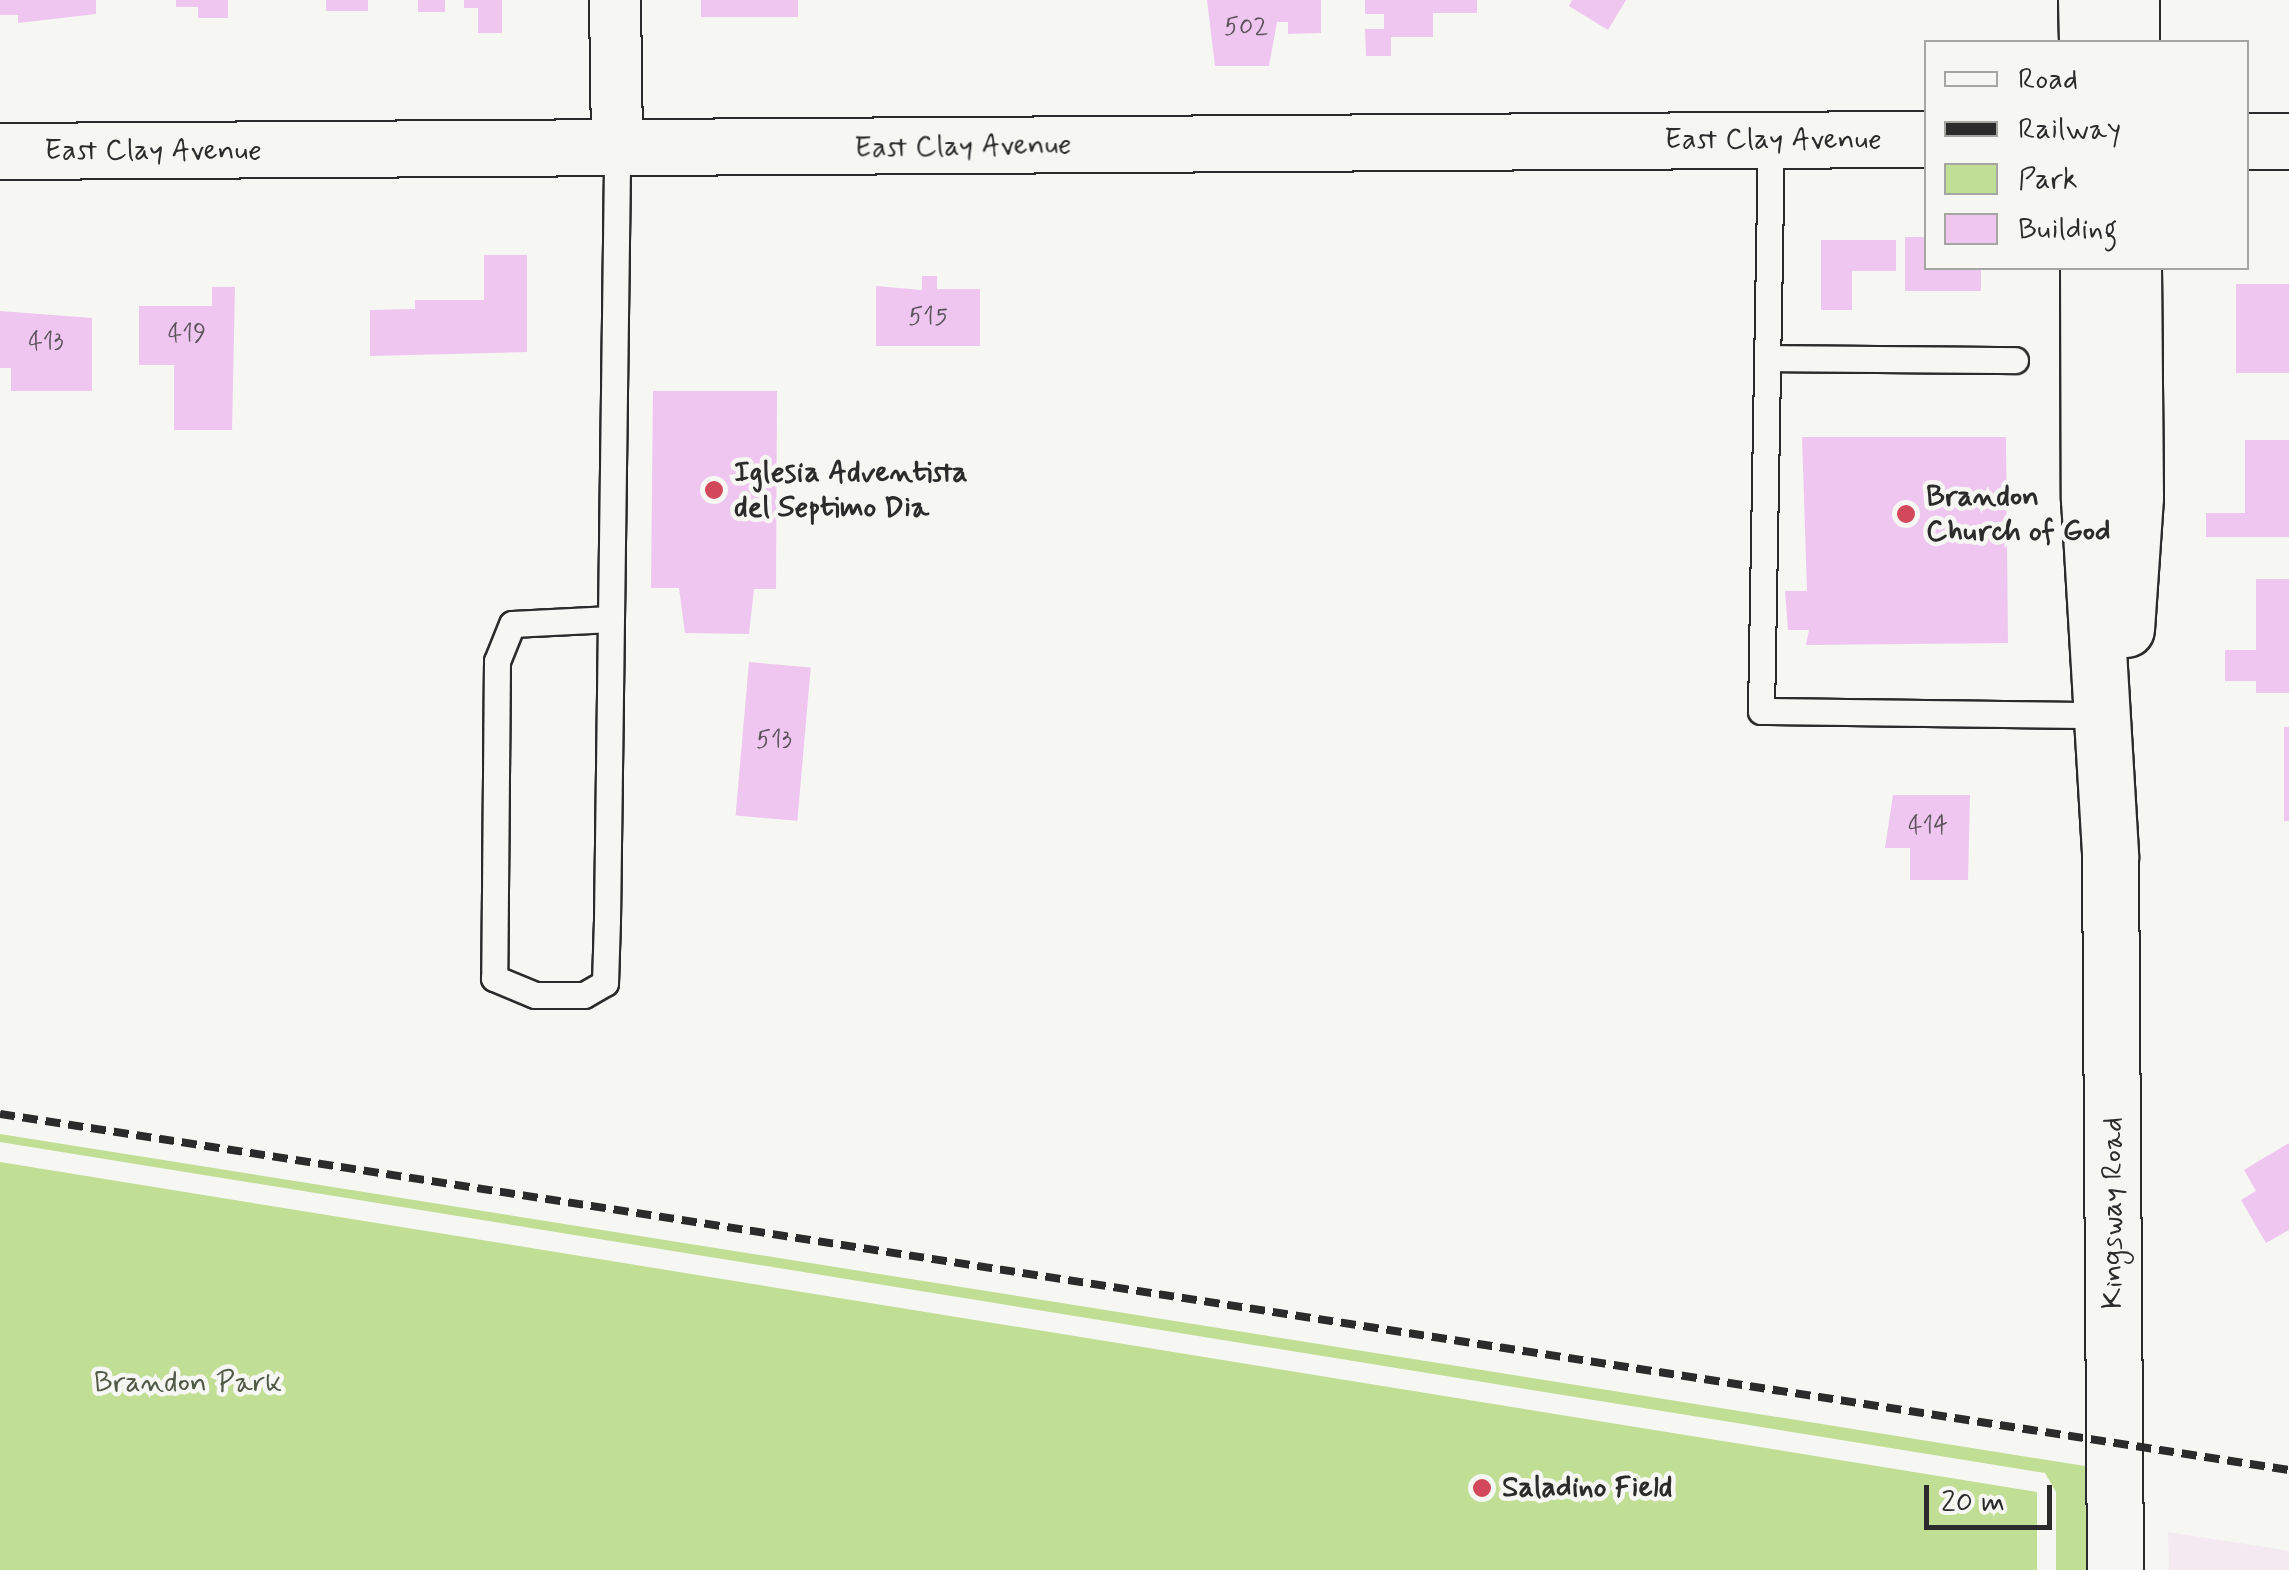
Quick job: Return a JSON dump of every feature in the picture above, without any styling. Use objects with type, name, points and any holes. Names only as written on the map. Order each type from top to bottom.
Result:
[{"type":"street","points":[[614,0],[616,151]]},
{"type":"street","points":[[2086,0],[2086,40]]},
{"type":"street","points":[[2131,0],[2131,40]]},
{"type":"street","name":"East Clay Avenue","points":[[0,150],[616,151],[1771,138],[1924,140]]},
{"type":"street","points":[[2249,141],[2289,141]]},
{"type":"street","name":"Kingsway Road","points":[[2088,270],[2089,498],[2111,715]]},
{"type":"street","name":"Kingsway Road","points":[[2115,1570],[2111,715],[2135,497],[2133,270]]},
{"type":"lane","points":[[1771,138],[1761,711],[2111,715]]},
{"type":"lane","points":[[611,618],[512,624],[498,662],[494,978],[535,996],[584,996],[605,983],[611,618],[616,151]]},
{"type":"lane","points":[[1770,358],[2015,360]]},
{"type":"shaded area","points":[[2168,1532],[2289,1551],[2289,1570],[2169,1570]]},
{"type":"green space","points":[[0,1134],[2085,1466],[2087,1570],[2056,1570],[2056,1492],[2045,1473],[0,1142]]},
{"type":"green space","name":"Brandon Park","points":[[0,1162],[2037,1492],[2037,1570],[0,1570]]},
{"type":"building","points":[[0,0],[96,0],[96,14],[18,23],[18,15],[0,15]]},
{"type":"building","points":[[176,0],[228,0],[228,18],[198,18],[198,7],[176,7]]},
{"type":"building","points":[[326,0],[368,0],[368,11],[326,11]]},
{"type":"building","points":[[418,0],[445,0],[445,12],[418,12]]},
{"type":"building","points":[[464,0],[502,0],[502,33],[478,33],[478,8],[464,8]]},
{"type":"building","points":[[701,0],[798,0],[798,17],[701,17]]},
{"type":"building","points":[[1207,0],[1321,0],[1321,33],[1288,34],[1288,22],[1277,22],[1269,66],[1215,66]]},
{"type":"building","points":[[1365,0],[1477,0],[1477,13],[1433,13],[1433,37],[1391,37],[1391,56],[1366,56],[1365,29],[1384,29],[1384,14],[1365,14]]},
{"type":"building","points":[[1572,0],[1626,0],[1608,30],[1569,6]]},
{"type":"building","points":[[1905,237],[1924,237],[1924,270],[1981,270],[1981,291],[1905,291]]},
{"type":"building","points":[[1821,240],[1896,240],[1896,271],[1852,271],[1852,310],[1821,310]]},
{"type":"building","points":[[484,255],[527,255],[527,352],[370,356],[370,310],[415,309],[415,300],[484,300]]},
{"type":"building","points":[[922,276],[937,276],[937,289],[980,289],[980,346],[876,346],[876,286],[922,290]]},
{"type":"building","points":[[2236,284],[2289,284],[2289,373],[2236,373]]},
{"type":"building","points":[[212,287],[235,287],[232,430],[174,430],[174,365],[139,365],[139,306],[212,306]]},
{"type":"building","points":[[0,311],[92,318],[92,391],[11,391],[11,368],[0,368]]},
{"type":"building","name":"Iglesia Adventista del Septimo Dia","points":[[653,391],[777,391],[776,589],[754,589],[749,634],[685,633],[679,588],[651,588]]},
{"type":"building","name":"Brandon Church of God","points":[[1802,437],[2006,437],[2008,643],[1806,645],[1809,630],[1788,630],[1785,591],[1807,591]]},
{"type":"building","points":[[2245,440],[2289,440],[2289,537],[2206,537],[2206,513],[2245,513]]},
{"type":"building","points":[[2256,579],[2289,579],[2289,693],[2256,693],[2256,681],[2225,681],[2225,650],[2256,650]]},
{"type":"building","points":[[749,662],[811,667],[797,821],[736,815]]},
{"type":"building","points":[[2284,727],[2289,727],[2289,821],[2284,821]]},
{"type":"building","points":[[1893,795],[1970,795],[1968,880],[1910,880],[1910,848],[1885,848]]},
{"type":"building","points":[[2289,1143],[2289,1230],[2266,1243],[2241,1200],[2256,1191],[2244,1170]]},
{"type":"railway","points":[[0,1114],[2289,1470]]},
{"type":"place","name":"Iglesia Adventista del Septimo Dia","points":[[714,490]]},
{"type":"place","name":"Brandon Church of God","points":[[1906,514]]},
{"type":"place","name":"Saladino Field","points":[[1482,1488]]}]
